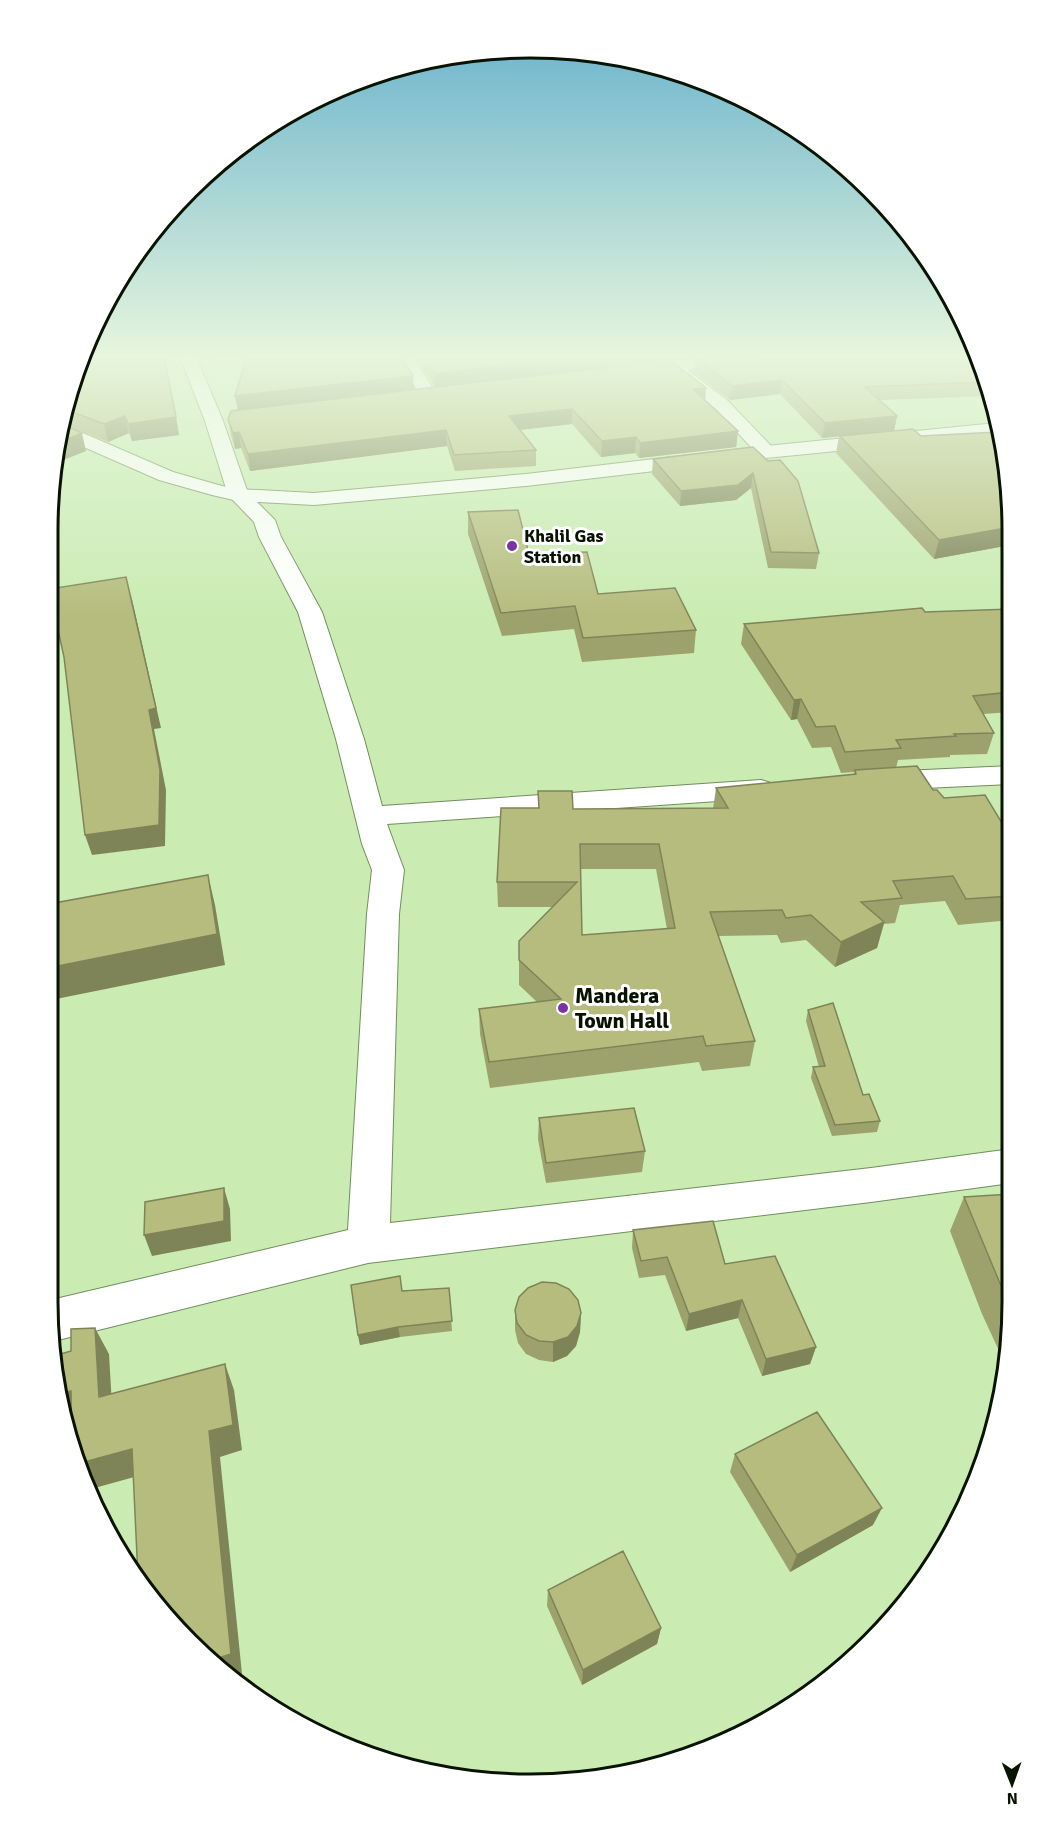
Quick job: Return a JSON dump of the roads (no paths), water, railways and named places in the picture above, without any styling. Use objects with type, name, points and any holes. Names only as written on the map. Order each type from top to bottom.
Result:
[{"type":"main road","points":[[89,442],[166,476],[238,495],[314,499],[362,496],[861,442]]},
{"type":"main road","points":[[225,442],[238,495],[264,520],[270,537],[309,612],[339,698],[369,816],[388,870],[381,948],[368,1244]]},
{"type":"main road","points":[[757,442],[766,452]]},
{"type":"main road","points":[[855,783],[1002,775]]},
{"type":"main road","points":[[369,816],[788,787]]},
{"type":"main road","points":[[59,1319],[368,1244],[871,1185],[1002,1167]]},
{"type":"place","name":"Khalil Gas Station","points":[[512,546]]},
{"type":"place","name":"Mandera Town Hall","points":[[563,1008]]}]
